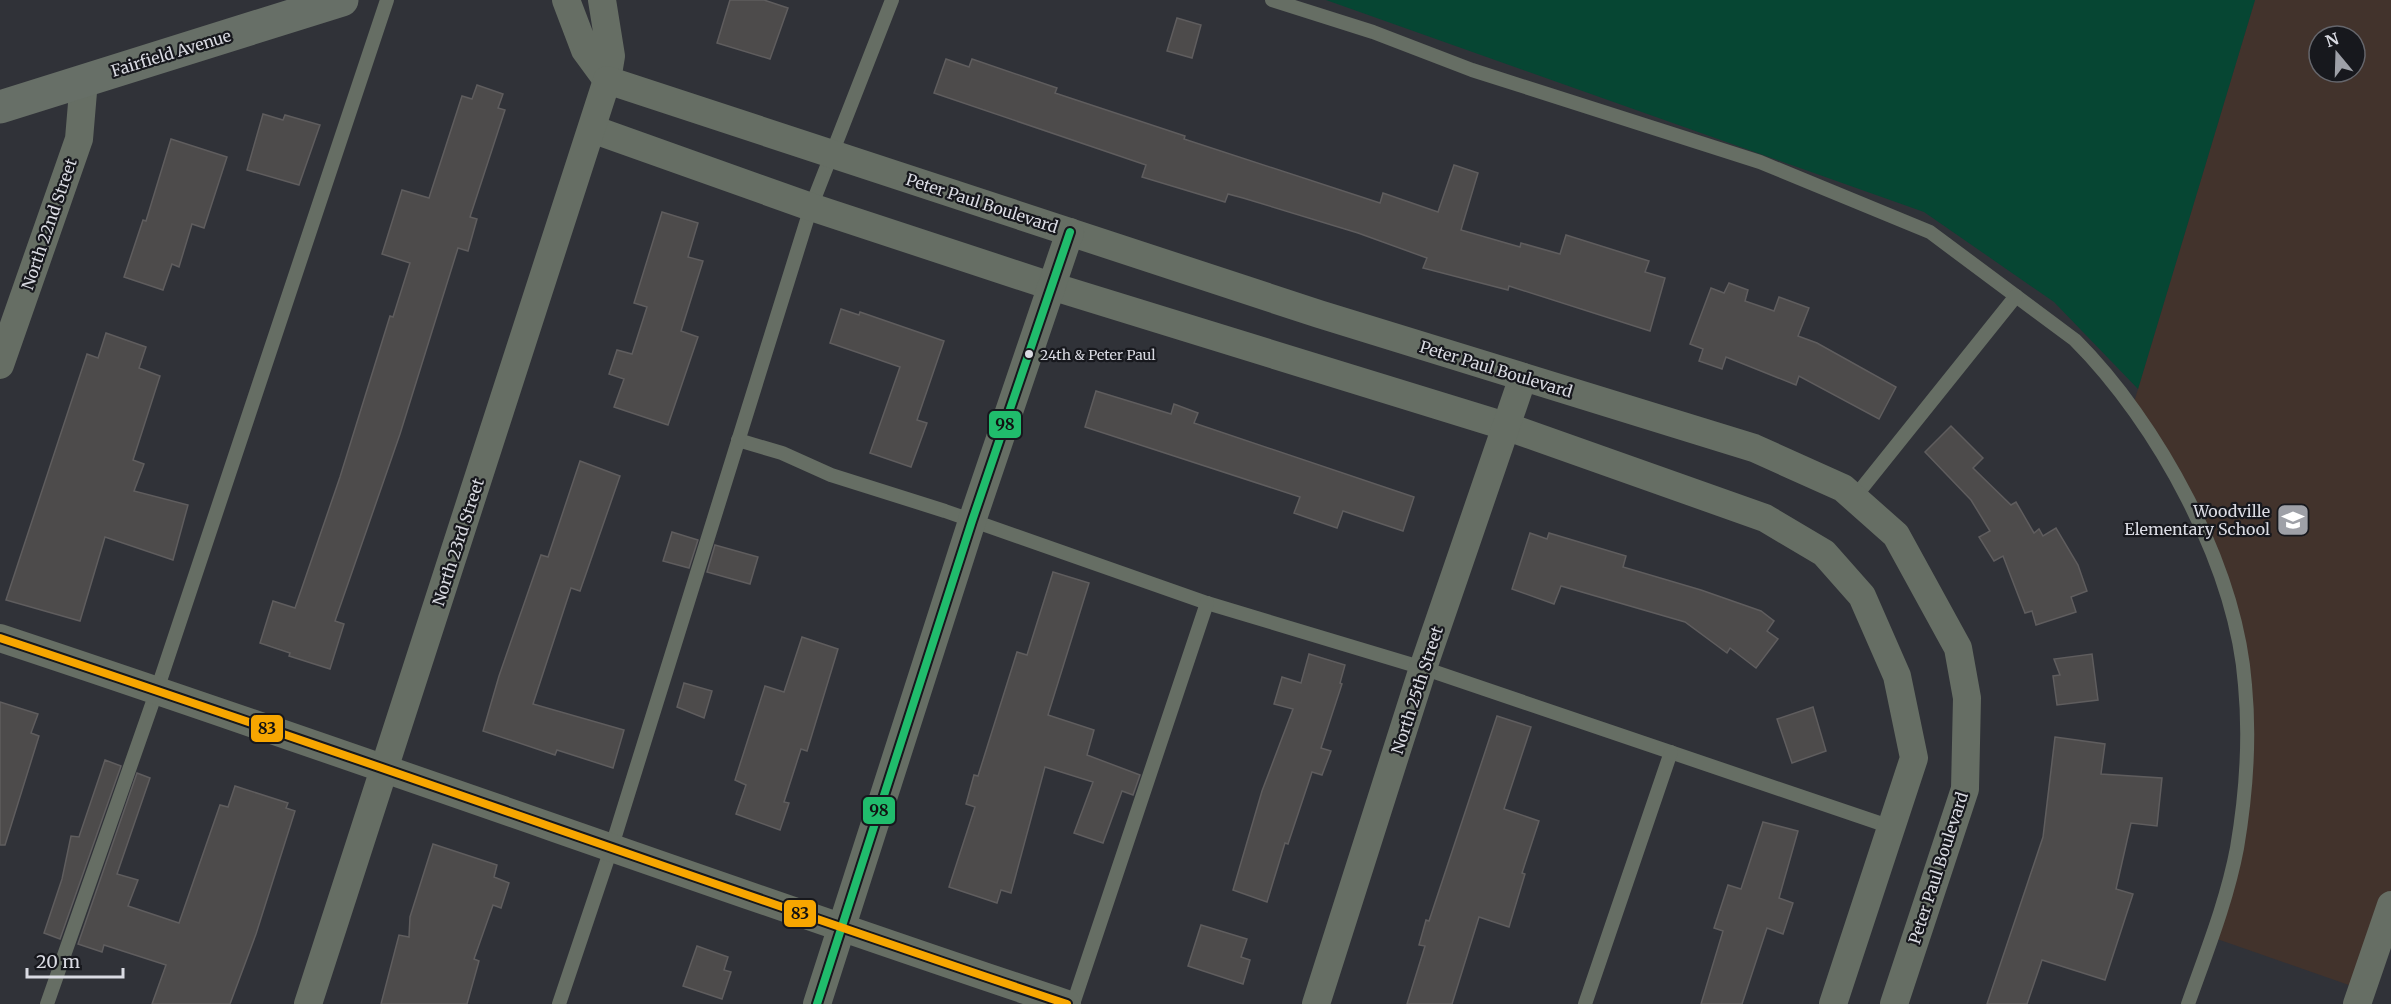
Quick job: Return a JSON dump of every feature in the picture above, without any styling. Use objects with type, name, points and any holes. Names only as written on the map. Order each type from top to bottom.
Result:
[{"type":"main road","name":"Fairfield Avenue","points":[[0,107],[342,0]]},
{"type":"street","points":[[566,0],[585,50],[607,80]]},
{"type":"street","name":"North 23rd Street","points":[[308,1004],[607,80],[611,56],[602,0]]},
{"type":"street","name":"North 22nd Street","points":[[0,365],[79,139],[84,80]]},
{"type":"street","name":"Peter Paul Boulevard","points":[[607,80],[1319,314],[1754,448],[1843,488],[1896,535],[1958,648],[1967,698],[1965,789],[1894,1004]]},
{"type":"street","points":[[592,129],[811,207],[1051,286],[1505,426],[1765,518],[1824,553],[1862,597],[1897,676],[1914,758],[1833,1004]]},
{"type":"street","points":[[817,1004],[972,521],[1070,232]]},
{"type":"street","name":"North 25th Street","points":[[1316,1004],[1424,668],[1523,377]]},
{"type":"street","points":[[0,638],[384,768],[841,929],[1067,1004]]},
{"type":"street","points":[[2357,1004],[2391,905]]},
{"type":"lane","points":[[47,1004],[157,690],[387,0]]},
{"type":"lane","points":[[559,1004],[610,849],[811,207],[892,0]]},
{"type":"lane","points":[[1272,0],[1373,32],[1472,70],[1760,162],[1930,232],[2075,340],[2096,361],[2152,437],[2197,519],[2213,557],[2236,628],[2245,684],[2247,720],[2241,813],[2229,884],[2188,1004]]},
{"type":"lane","points":[[1854,498],[2016,296]]},
{"type":"lane","points":[[738,440],[782,453],[831,475],[972,521],[1207,603],[1424,668],[1891,827]]},
{"type":"lane","points":[[1073,1004],[1207,603]]},
{"type":"lane","points":[[1585,1004],[1671,752]]},
{"type":"shaded area","name":"Woodville Elementary School","points":[[2255,0],[2391,0],[2391,904],[2363,990],[2217,939],[2243,770],[2240,654],[2209,547],[2132,409]]},
{"type":"green space","points":[[1326,0],[2255,0],[2138,389],[2054,302],[1924,212]]},
{"type":"building","points":[[730,0],[764,0],[788,8],[770,59],[717,43]]},
{"type":"building","points":[[1177,18],[1201,25],[1192,58],[1167,51]]},
{"type":"building","points":[[946,59],[969,67],[972,59],[1057,88],[1055,93],[1185,136],[1184,139],[1380,203],[1383,193],[1438,212],[1454,165],[1478,173],[1461,230],[1520,247],[1521,243],[1560,254],[1566,235],[1649,261],[1645,272],[1665,278],[1650,331],[1509,286],[1508,290],[1423,268],[1427,258],[1358,233],[1243,198],[1228,194],[1225,202],[1142,177],[1146,165],[934,93]]},
{"type":"building","points":[[477,85],[503,94],[498,108],[505,110],[470,217],[477,219],[468,251],[458,248],[400,434],[335,621],[344,624],[330,669],[289,656],[290,653],[260,643],[273,601],[295,608],[340,477],[390,316],[393,317],[410,263],[382,254],[402,190],[429,198],[462,96],[472,99]]},
{"type":"building","points":[[263,114],[283,120],[285,115],[320,125],[299,185],[247,170]]},
{"type":"building","points":[[171,139],[227,157],[204,228],[192,224],[179,267],[172,264],[163,290],[124,277],[143,220],[146,221]]},
{"type":"building","points":[[662,212],[698,223],[688,257],[703,261],[681,331],[698,337],[668,425],[614,407],[624,379],[609,374],[617,350],[632,354],[647,307],[634,303]]},
{"type":"building","points":[[1729,283],[1748,290],[1745,301],[1774,311],[1779,297],[1809,308],[1798,336],[1817,343],[1896,387],[1879,419],[1799,376],[1796,385],[1726,357],[1722,369],[1699,361],[1703,349],[1690,344],[1711,288],[1724,293]]},
{"type":"building","points":[[841,309],[859,315],[860,312],[944,341],[917,420],[927,423],[911,467],[870,453],[900,367],[830,343]]},
{"type":"building","points":[[106,333],[146,347],[139,368],[160,376],[133,460],[144,464],[134,491],[188,505],[173,560],[105,537],[80,621],[6,600],[87,354],[98,358]]},
{"type":"building","points":[[1096,391],[1171,414],[1174,404],[1198,413],[1194,423],[1414,497],[1403,531],[1343,511],[1337,528],[1294,513],[1300,497],[1085,427]]},
{"type":"building","points":[[1951,426],[1983,458],[1973,468],[2011,505],[2016,502],[2034,533],[2039,529],[2043,536],[2056,528],[2078,565],[2087,591],[2071,597],[2076,612],[2036,625],[2032,611],[2025,613],[2003,556],[1994,561],[1979,537],[1990,531],[1971,500],[1925,452]]},
{"type":"building","points":[[580,461],[620,476],[580,591],[571,588],[533,704],[624,730],[613,768],[557,750],[555,755],[483,731],[499,676],[541,555],[548,557]]},
{"type":"building","points":[[672,532],[698,540],[689,568],[663,561]]},
{"type":"building","points":[[1530,533],[1547,539],[1549,533],[1626,556],[1623,567],[1761,611],[1774,621],[1767,631],[1778,639],[1756,668],[1730,648],[1727,653],[1685,622],[1561,586],[1554,604],[1512,589]]},
{"type":"building","points":[[715,545],[758,557],[750,584],[707,572]]},
{"type":"building","points":[[1053,572],[1089,583],[1048,715],[1094,730],[1087,755],[1140,775],[1133,795],[1122,791],[1103,843],[1074,833],[1093,782],[1045,767],[1011,893],[1001,890],[997,903],[949,887],[975,807],[966,804],[974,775],[978,776],[1017,652],[1027,655]]},
{"type":"building","points":[[802,637],[838,649],[807,751],[801,749],[784,802],[789,803],[780,830],[736,814],[746,785],[735,780],[765,686],[784,692]]},
{"type":"building","points":[[1309,654],[1345,665],[1340,683],[1342,684],[1321,748],[1331,751],[1322,775],[1312,772],[1288,844],[1285,843],[1267,902],[1233,890],[1262,791],[1293,709],[1274,704],[1282,677],[1301,683]]},
{"type":"building","points":[[2092,654],[2098,700],[2057,705],[2053,676],[2060,675],[2054,659]]},
{"type":"building","points":[[684,683],[712,691],[704,718],[677,707]]},
{"type":"building","points":[[0,702],[38,714],[31,733],[39,736],[5,845],[0,845]]},
{"type":"building","points":[[1813,707],[1826,751],[1792,763],[1777,719]]},
{"type":"building","points":[[1497,716],[1531,727],[1504,809],[1539,821],[1522,873],[1525,874],[1509,927],[1479,917],[1452,1004],[1407,1004],[1425,946],[1419,945],[1426,920],[1429,921]]},
{"type":"building","points":[[2055,737],[2105,744],[2101,774],[2162,778],[2157,826],[2131,823],[2116,889],[2133,894],[2105,980],[2042,960],[2027,1004],[1987,1004],[2043,837]]},
{"type":"building","points":[[105,760],[121,766],[60,939],[44,933],[62,879],[71,836],[79,837]]},
{"type":"building","points":[[137,773],[150,778],[117,874],[138,880],[128,906],[179,923],[220,805],[228,807],[235,786],[288,803],[286,808],[295,811],[256,934],[230,1004],[152,1004],[166,965],[104,945],[102,952],[78,944]]},
{"type":"building","points":[[1763,822],[1798,831],[1779,898],[1793,903],[1783,934],[1767,928],[1742,1004],[1701,1004],[1723,931],[1714,928],[1728,885],[1741,889]]},
{"type":"building","points":[[433,844],[497,865],[494,877],[509,883],[501,908],[493,905],[474,959],[479,961],[467,1004],[381,1004],[399,935],[409,937],[410,917]]},
{"type":"building","points":[[1201,925],[1247,939],[1241,957],[1250,960],[1243,984],[1188,966]]},
{"type":"building","points":[[697,946],[728,957],[724,970],[731,972],[722,999],[683,986]]},
{"type":"transit line","name":"98","points":[[817,1004],[972,521],[1070,232]]},
{"type":"transit line","name":"83","points":[[0,638],[1067,1004]]},
{"type":"place","name":"24th & Peter Paul","points":[[1029,354]]},
{"type":"place","name":"Woodville Elementary School","points":[[2293,520]]}]
